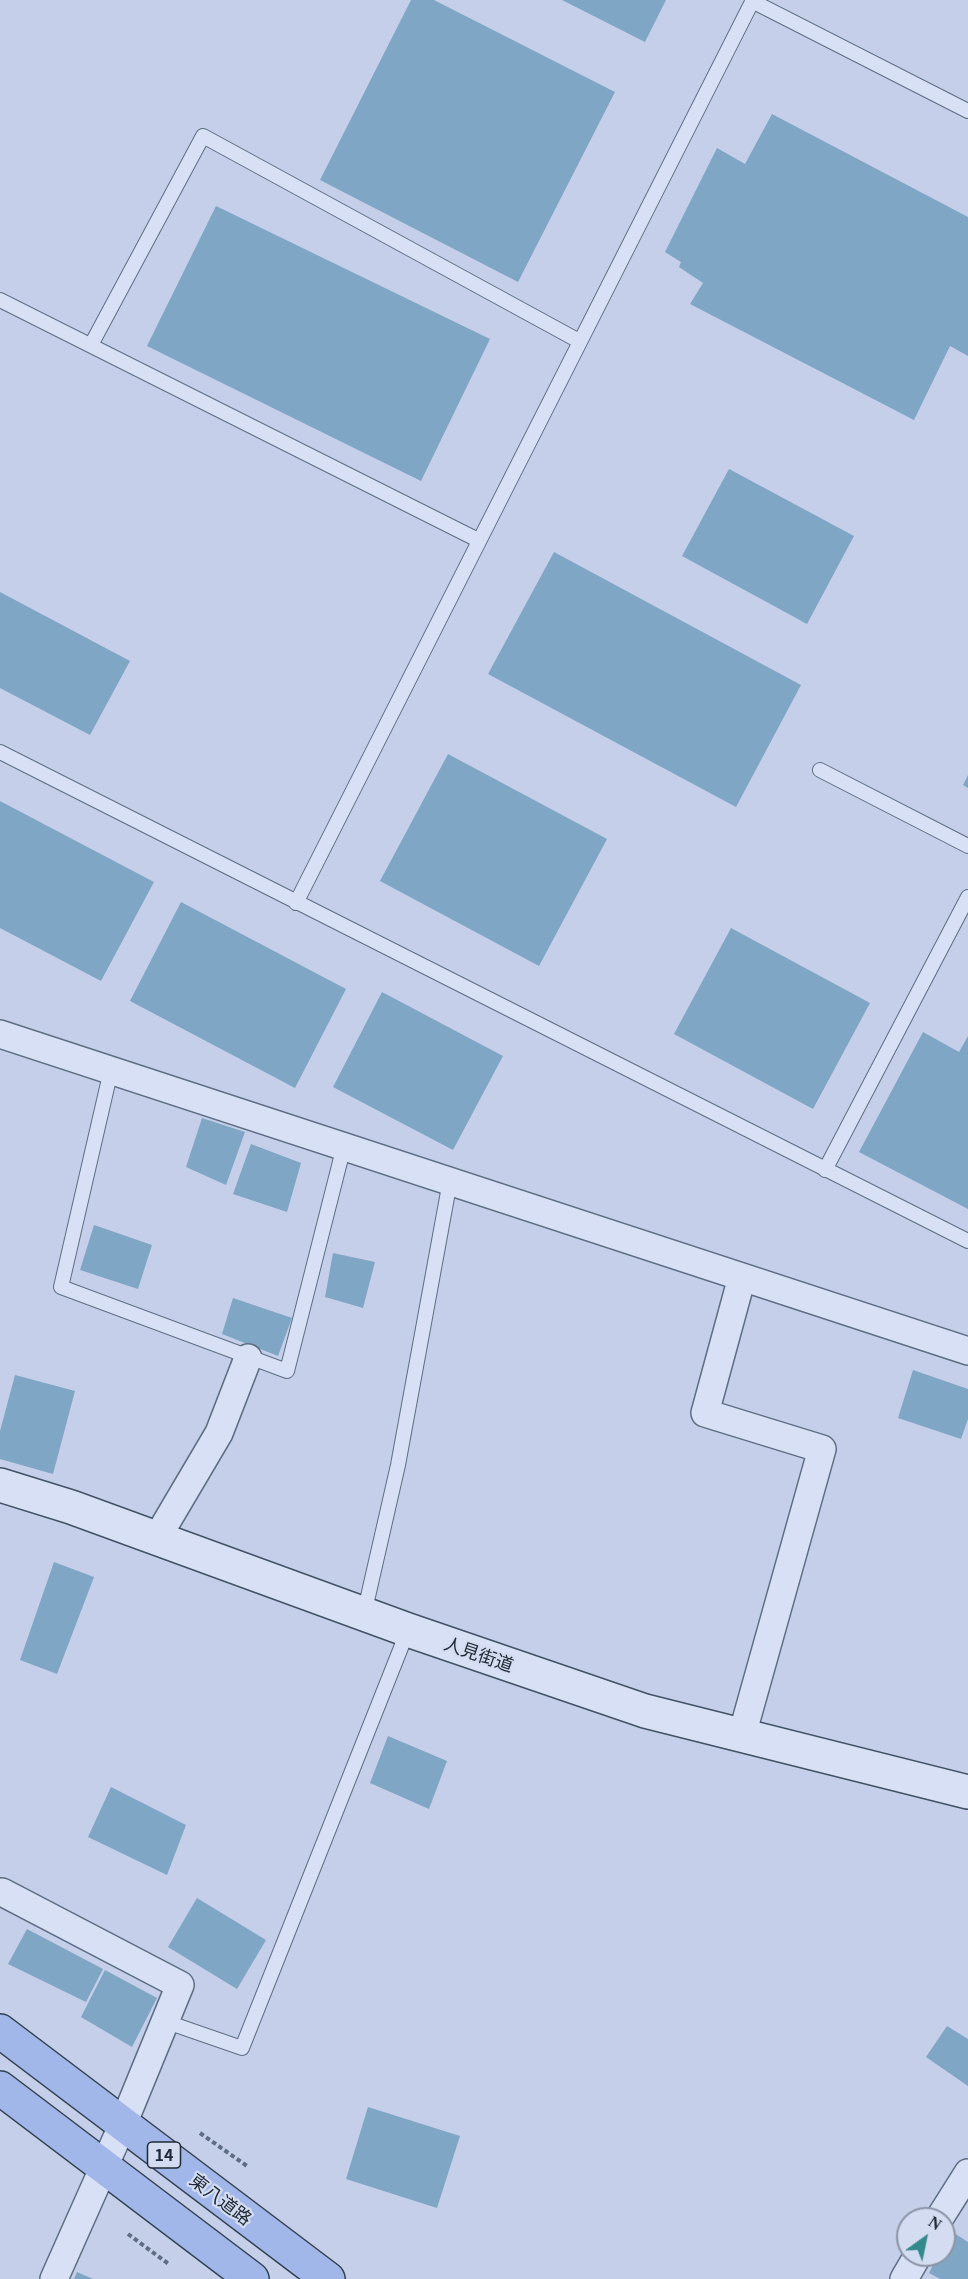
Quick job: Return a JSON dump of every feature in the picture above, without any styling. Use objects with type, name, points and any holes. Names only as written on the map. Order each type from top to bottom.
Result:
[{"type":"main road","name":"人見街道","points":[[0,1485],[157,1538],[408,1630],[645,1711],[968,1792]]},
{"type":"main road","name":"東八道路","points":[[0,2031],[328,2279]]},
{"type":"main road","name":"14","points":[[0,2088],[252,2279]]},
{"type":"street","points":[[0,1034],[968,1351]]},
{"type":"street","points":[[741,1735],[822,1449],[705,1413],[742,1277]]},
{"type":"street","points":[[157,1538],[219,1433],[248,1358]]},
{"type":"street","points":[[2,1893],[180,1985],[123,2124],[102,2165],[54,2279]]},
{"type":"street","points":[[947,2207],[968,2173]]},
{"type":"lane","points":[[296,903],[752,1],[968,111]]},
{"type":"lane","points":[[91,345],[203,136],[579,341]]},
{"type":"lane","points":[[0,300],[478,540]]},
{"type":"lane","points":[[0,752],[968,1241]]},
{"type":"lane","points":[[820,770],[968,846]]},
{"type":"lane","points":[[825,1170],[968,897]]},
{"type":"lane","points":[[111,1070],[61,1287],[288,1371],[344,1146]]},
{"type":"lane","points":[[364,1614],[398,1465],[450,1181]]},
{"type":"lane","points":[[164,2020],[242,2048],[408,1630]]},
{"type":"path","points":[[200,2133],[247,2166]]},
{"type":"path","points":[[128,2234],[170,2265]]},
{"type":"building","points":[[411,0],[434,0],[615,92],[518,282],[320,180]]},
{"type":"building","points":[[562,0],[666,0],[645,42]]},
{"type":"building","points":[[772,114],[968,217],[968,356],[950,346],[914,420],[690,304],[703,283],[679,267],[681,262],[665,252],[717,148],[745,164]]},
{"type":"building","points":[[216,206],[490,339],[421,481],[147,346]]},
{"type":"building","points":[[729,469],[854,536],[807,624],[682,556]]},
{"type":"building","points":[[554,552],[801,685],[736,807],[488,674]]},
{"type":"building","points":[[0,592],[130,661],[90,735],[0,688]]},
{"type":"building","points":[[448,754],[607,839],[539,966],[380,881]]},
{"type":"building","points":[[968,775],[968,788],[963,785]]},
{"type":"building","points":[[0,801],[154,882],[101,981],[0,928]]},
{"type":"building","points":[[181,902],[346,989],[295,1088],[130,1001]]},
{"type":"building","points":[[731,928],[870,1003],[813,1109],[674,1034]]},
{"type":"building","points":[[382,992],[503,1056],[453,1150],[333,1087]]},
{"type":"building","points":[[923,1032],[959,1052],[968,1036],[968,1209],[859,1152]]},
{"type":"building","points":[[202,1118],[245,1132],[226,1185],[186,1167]]},
{"type":"building","points":[[251,1144],[301,1163],[287,1212],[233,1194]]},
{"type":"building","points":[[94,1225],[152,1245],[138,1289],[80,1270]]},
{"type":"building","points":[[333,1253],[375,1262],[363,1308],[325,1297]]},
{"type":"building","points":[[233,1298],[292,1318],[278,1356],[222,1334]]},
{"type":"building","points":[[913,1370],[968,1389],[968,1419],[961,1439],[898,1418]]},
{"type":"building","points":[[15,1375],[75,1391],[53,1474],[0,1459],[0,1431]]},
{"type":"building","points":[[54,1562],[94,1577],[57,1674],[20,1660]]},
{"type":"building","points":[[388,1736],[447,1761],[429,1809],[370,1783]]},
{"type":"building","points":[[111,1787],[186,1825],[167,1875],[88,1837]]},
{"type":"building","points":[[197,1898],[266,1940],[237,1989],[168,1947]]},
{"type":"building","points":[[27,1929],[103,1969],[86,2002],[8,1964]]},
{"type":"building","points":[[105,1970],[157,1998],[132,2047],[81,2017]]},
{"type":"building","points":[[947,2026],[968,2039],[968,2086],[926,2057]]},
{"type":"building","points":[[368,2107],[460,2136],[437,2208],[346,2179]]},
{"type":"building","points":[[956,2234],[968,2242],[968,2279],[940,2279],[929,2273],[932,2267],[956,2267]]},
{"type":"building","points":[[77,2272],[93,2279],[74,2279]]}]
